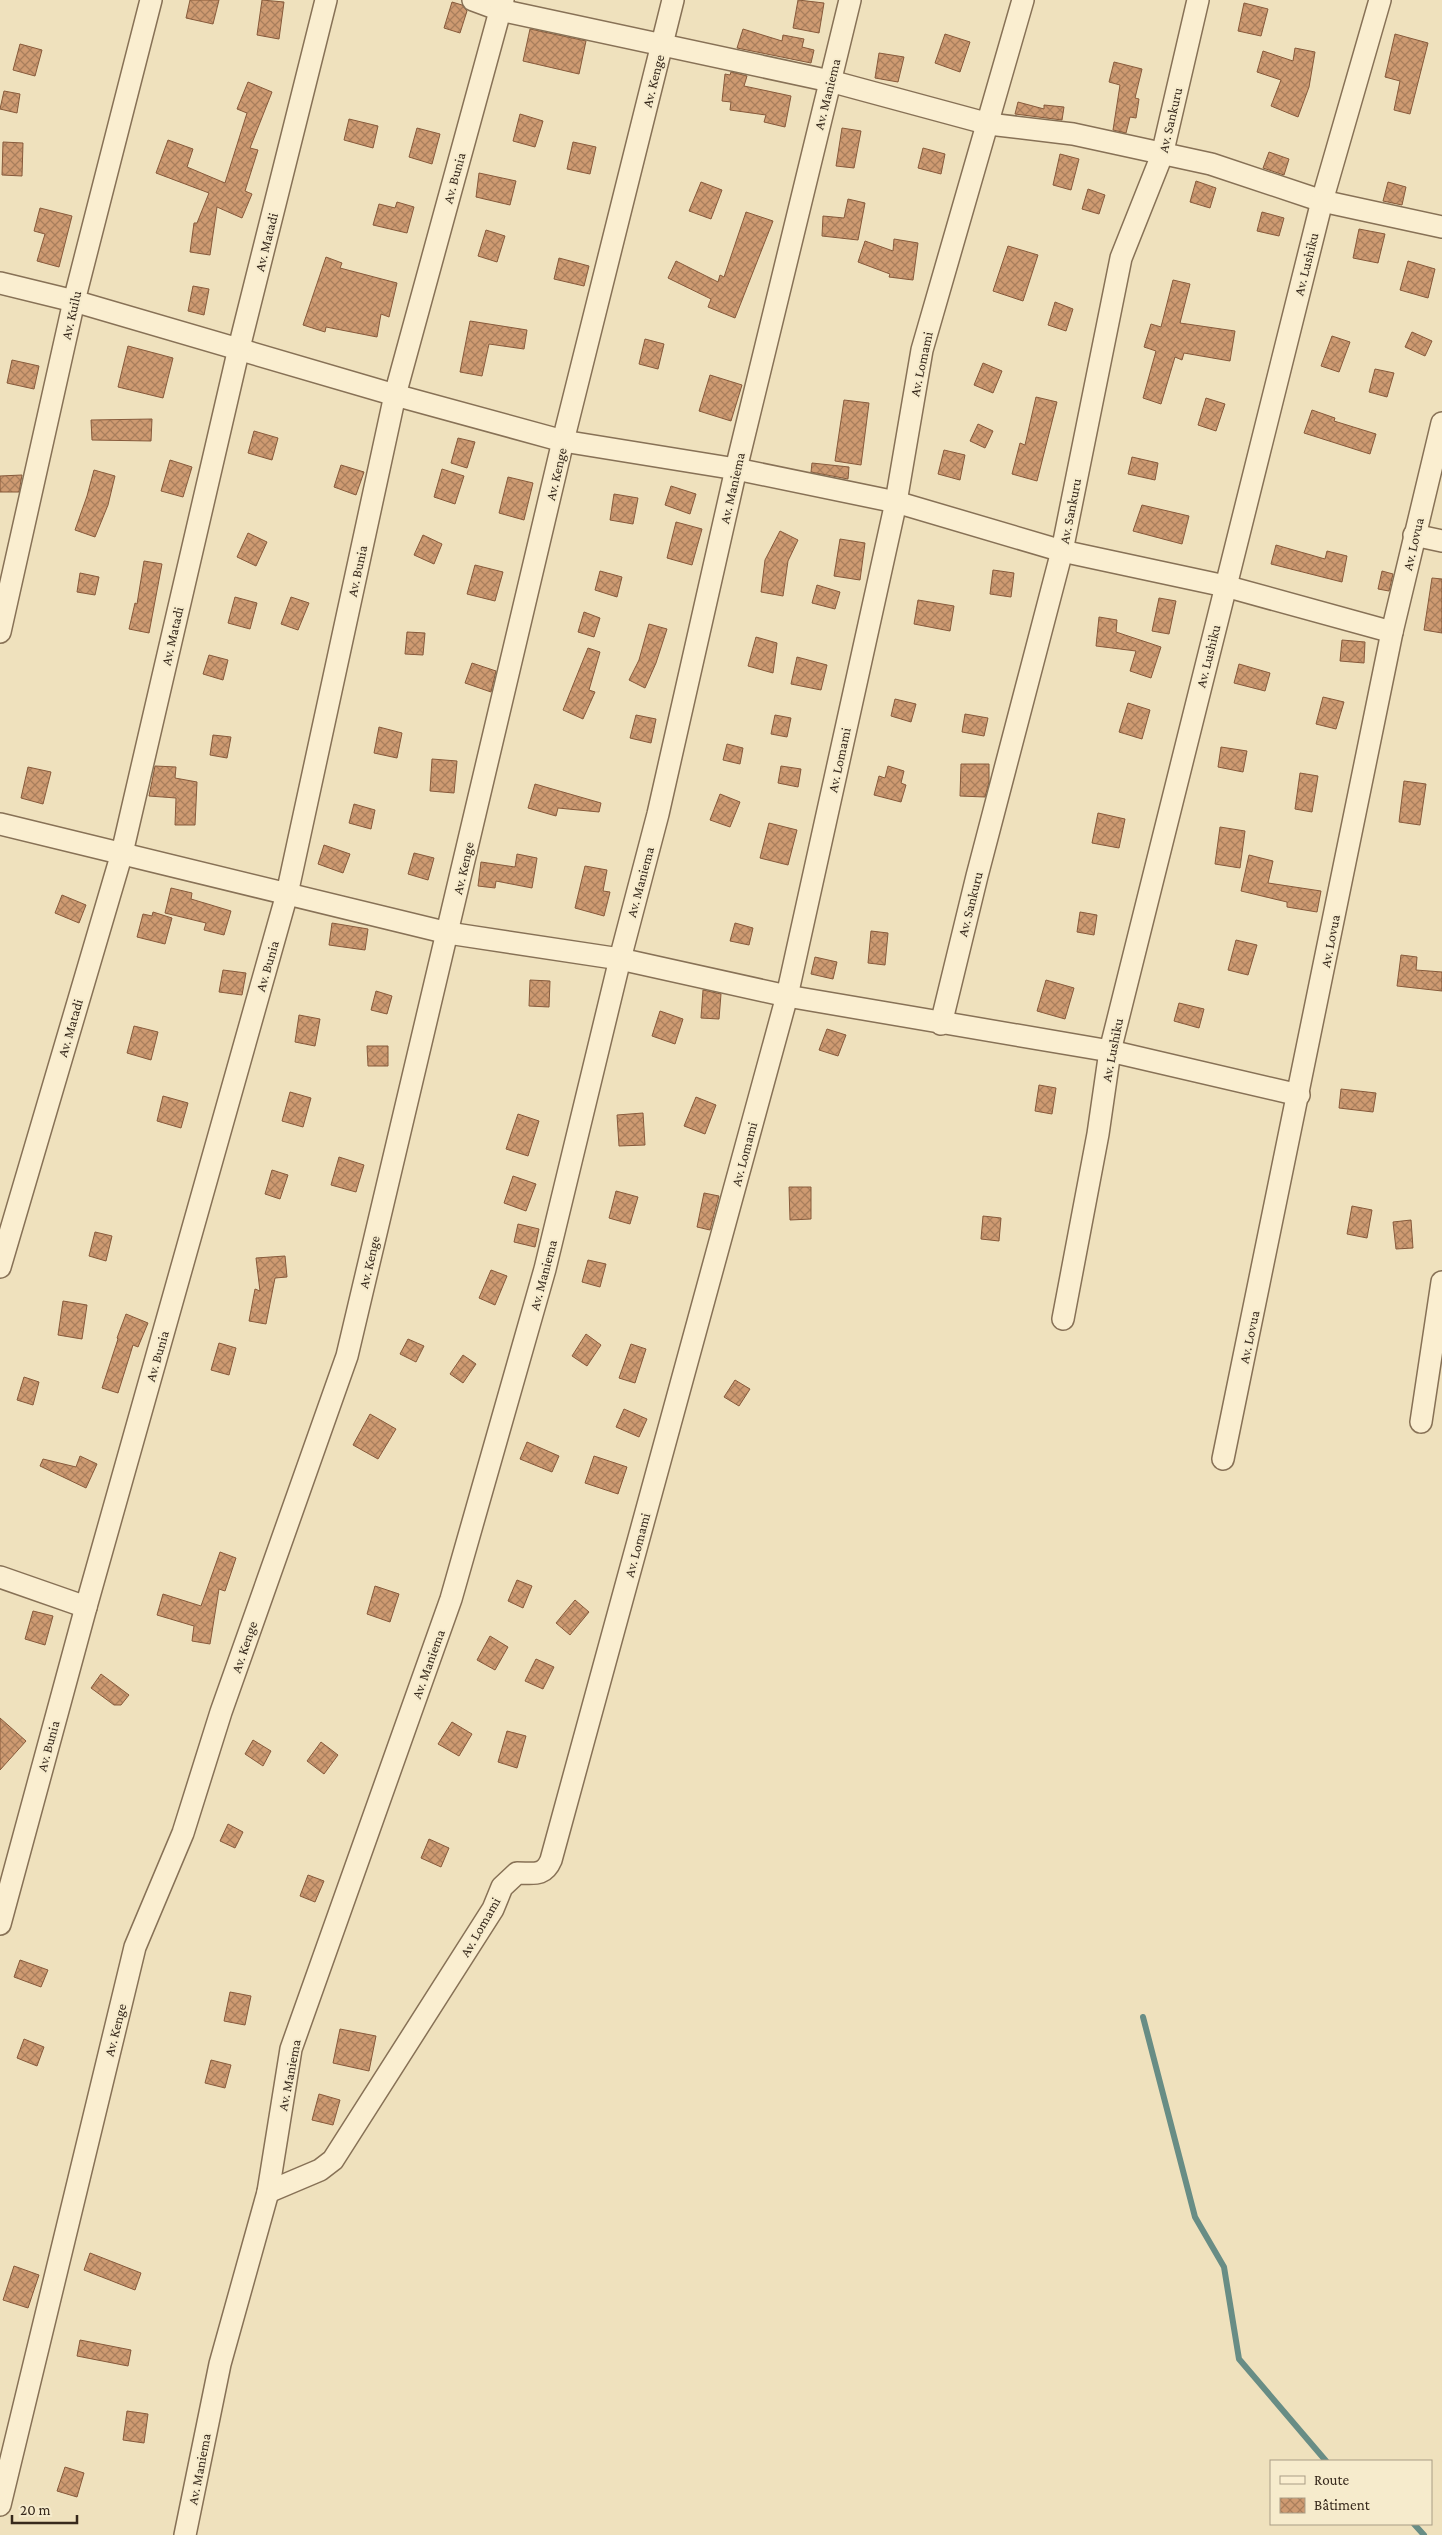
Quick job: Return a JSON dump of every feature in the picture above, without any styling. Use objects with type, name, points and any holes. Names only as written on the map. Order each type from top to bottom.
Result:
[{"type":"street","name":"Av. Kuilu","points":[[0,632],[74,301],[151,0]]},
{"type":"street","name":"Av. Matadi","points":[[0,1267],[122,853],[239,348],[326,0]]},
{"type":"street","points":[[473,0],[830,81],[989,124],[1073,134],[1162,155],[1211,164],[1322,201],[1442,226]]},
{"type":"street","name":"Av. Kenge","points":[[0,2505],[135,1947],[183,1833],[221,1712],[347,1356],[564,441],[673,0]]},
{"type":"street","name":"Av. Maniema","points":[[185,2535],[220,2364],[268,2192],[291,2049],[452,1599],[546,1269],[620,959],[658,814],[736,469],[850,0]]},
{"type":"street","name":"Av. Lomami","points":[[268,2192],[320,2170],[333,2160],[493,1909],[502,1887],[517,1873],[543,1873],[548,1870],[787,996],[896,502],[922,350],[989,124],[1023,0]]},
{"type":"street","name":"Av. Sankuru","points":[[941,1024],[977,876],[1062,551],[1121,258],[1162,155],[1198,0]]},
{"type":"street","name":"Av. Lushiku","points":[[1062,1319],[1098,1134],[1110,1051],[1322,201],[1380,0]]},
{"type":"street","name":"Av. Bunia","points":[[0,1924],[86,1607],[287,894],[395,395],[501,5]]},
{"type":"street","points":[[0,283],[74,301],[395,395],[564,441],[736,469],[896,502],[1062,551],[1225,586],[1392,632]]},
{"type":"street","name":"Av. Lovua","points":[[1224,1459],[1392,632],[1442,423]]},
{"type":"street","points":[[1414,535],[1442,541]]},
{"type":"street","points":[[0,824],[448,933],[620,959],[787,996],[941,1024],[1110,1051],[1298,1096]]},
{"type":"street","points":[[1421,1422],[1442,1282]]},
{"type":"street","points":[[0,1577],[86,1607]]},
{"type":"building","points":[[190,0],[219,0],[213,24],[186,18]]},
{"type":"building","points":[[262,0],[284,2],[279,39],[257,35]]},
{"type":"building","points":[[798,0],[824,3],[819,33],[793,28]]},
{"type":"building","points":[[452,2],[462,5],[467,11],[460,33],[444,28]]},
{"type":"building","points":[[1244,3],[1268,9],[1261,36],[1238,31]]},
{"type":"building","points":[[530,29],[586,41],[579,74],[523,61]]},
{"type":"building","points":[[743,29],[782,41],[783,35],[804,39],[802,47],[814,50],[811,63],[737,48]]},
{"type":"building","points":[[945,34],[970,42],[960,72],[935,63]]},
{"type":"building","points":[[1395,34],[1428,43],[1410,114],[1394,110],[1400,81],[1385,77]]},
{"type":"building","points":[[20,44],[42,50],[35,76],[13,70]]},
{"type":"building","points":[[1295,48],[1315,52],[1309,87],[1298,117],[1271,106],[1281,80],[1257,72],[1263,51],[1293,61]]},
{"type":"building","points":[[879,53],[904,57],[898,82],[875,78]]},
{"type":"building","points":[[1114,62],[1142,69],[1135,98],[1139,99],[1136,118],[1130,117],[1126,133],[1113,130],[1120,85],[1109,82]]},
{"type":"building","points":[[731,72],[747,76],[744,86],[791,96],[785,127],[764,122],[766,115],[730,110],[731,102],[722,101],[725,74],[730,75]]},
{"type":"building","points":[[248,82],[272,92],[250,148],[258,150],[245,191],[252,194],[242,218],[217,207],[210,255],[190,252],[194,223],[197,223],[209,193],[156,173],[168,140],[193,149],[187,167],[225,183],[247,113],[237,109]]},
{"type":"building","points":[[4,91],[20,94],[17,113],[0,109]]},
{"type":"building","points":[[1018,102],[1044,109],[1044,105],[1064,107],[1062,120],[1015,114]]},
{"type":"building","points":[[520,114],[543,121],[535,147],[513,141]]},
{"type":"building","points":[[349,119],[378,126],[373,148],[344,140]]},
{"type":"building","points":[[417,128],[440,134],[432,164],[409,157]]},
{"type":"building","points":[[842,128],[861,131],[854,168],[836,166]]},
{"type":"building","points":[[3,142],[23,143],[22,176],[2,175]]},
{"type":"building","points":[[573,142],[596,147],[590,174],[567,169]]},
{"type":"building","points":[[923,148],[945,154],[941,174],[918,168]]},
{"type":"building","points":[[1269,152],[1289,159],[1284,175],[1263,168]]},
{"type":"building","points":[[1060,154],[1079,159],[1071,190],[1053,185]]},
{"type":"building","points":[[479,173],[516,181],[510,205],[476,197]]},
{"type":"building","points":[[1196,181],[1216,188],[1210,208],[1190,202]]},
{"type":"building","points":[[701,182],[722,190],[711,219],[689,211]]},
{"type":"building","points":[[1388,182],[1406,187],[1402,205],[1383,201]]},
{"type":"building","points":[[1088,189],[1105,195],[1099,214],[1082,209]]},
{"type":"building","points":[[848,199],[865,203],[858,240],[822,236],[823,216],[844,218]]},
{"type":"building","points":[[397,202],[414,207],[407,233],[373,225],[379,204],[395,208]]},
{"type":"building","points":[[40,208],[72,216],[59,267],[37,261],[45,234],[34,231]]},
{"type":"building","points":[[746,212],[773,221],[735,318],[708,307],[711,299],[668,278],[676,261],[718,282],[720,275],[724,277]]},
{"type":"building","points":[[1262,212],[1284,218],[1279,236],[1257,231]]},
{"type":"building","points":[[1359,229],[1385,234],[1378,263],[1353,258]]},
{"type":"building","points":[[486,230],[505,236],[497,262],[478,256]]},
{"type":"building","points":[[894,239],[918,243],[913,280],[889,277],[890,274],[858,262],[865,241],[893,251]]},
{"type":"building","points":[[1008,246],[1038,255],[1023,301],[993,291]]},
{"type":"building","points":[[326,257],[342,263],[340,268],[397,283],[389,317],[381,314],[377,337],[326,327],[325,332],[303,325]]},
{"type":"building","points":[[559,258],[589,266],[584,286],[554,279]]},
{"type":"building","points":[[1408,261],[1435,269],[1428,298],[1400,290]]},
{"type":"building","points":[[1173,280],[1190,284],[1180,323],[1235,331],[1230,361],[1184,353],[1182,360],[1175,357],[1161,404],[1143,398],[1156,351],[1144,347],[1151,324],[1161,327]]},
{"type":"building","points":[[193,286],[209,289],[204,315],[188,311]]},
{"type":"building","points":[[1055,302],[1073,309],[1066,331],[1048,325]]},
{"type":"building","points":[[470,321],[527,330],[524,349],[489,344],[482,376],[460,372]]},
{"type":"building","points":[[1412,332],[1432,341],[1425,356],[1405,347]]},
{"type":"building","points":[[1332,336],[1350,342],[1339,372],[1321,366]]},
{"type":"building","points":[[645,339],[664,344],[658,369],[639,364]]},
{"type":"building","points":[[128,346],[173,358],[163,398],[118,387]]},
{"type":"building","points":[[12,360],[39,366],[34,389],[7,383]]},
{"type":"building","points":[[983,363],[1002,371],[993,393],[974,385]]},
{"type":"building","points":[[1375,369],[1394,373],[1387,397],[1369,392]]},
{"type":"building","points":[[710,375],[742,385],[731,421],[699,411]]},
{"type":"building","points":[[1036,397],[1057,402],[1037,481],[1012,474],[1020,443],[1025,445]]},
{"type":"building","points":[[1206,398],[1225,404],[1216,431],[1198,425]]},
{"type":"building","points":[[844,400],[869,403],[861,465],[835,461]]},
{"type":"building","points":[[1312,410],[1335,418],[1334,421],[1376,434],[1370,454],[1304,433]]},
{"type":"building","points":[[152,419],[151,441],[92,440],[91,420]]},
{"type":"building","points":[[978,424],[993,431],[985,448],[970,441]]},
{"type":"building","points":[[254,431],[278,438],[272,460],[248,453]]},
{"type":"building","points":[[458,438],[475,442],[467,468],[451,463]]},
{"type":"building","points":[[944,450],[965,455],[960,480],[938,474]]},
{"type":"building","points":[[1132,457],[1158,463],[1155,480],[1128,474]]},
{"type":"building","points":[[170,460],[192,467],[183,497],[161,491]]},
{"type":"building","points":[[812,463],[849,467],[848,479],[811,472]]},
{"type":"building","points":[[341,465],[364,472],[356,495],[334,487]]},
{"type":"building","points":[[442,469],[464,476],[455,504],[434,497]]},
{"type":"building","points":[[94,470],[115,476],[108,505],[95,537],[75,530]]},
{"type":"building","points":[[22,475],[19,492],[0,492],[0,476]]},
{"type":"building","points":[[508,477],[533,483],[524,520],[499,513]]},
{"type":"building","points":[[671,486],[696,494],[690,514],[665,505]]},
{"type":"building","points":[[614,494],[638,498],[633,524],[610,520]]},
{"type":"building","points":[[1142,505],[1189,516],[1182,544],[1133,531]]},
{"type":"building","points":[[676,522],[702,529],[692,565],[667,558]]},
{"type":"building","points":[[780,531],[798,540],[788,561],[783,596],[761,592],[765,560]]},
{"type":"building","points":[[248,533],[267,542],[256,566],[237,557]]},
{"type":"building","points":[[423,535],[442,544],[434,564],[414,555]]},
{"type":"building","points":[[840,539],[865,543],[860,580],[834,576]]},
{"type":"building","points":[[1276,545],[1325,559],[1327,551],[1347,556],[1342,582],[1271,564]]},
{"type":"building","points":[[144,561],[162,564],[149,633],[129,629],[135,603],[137,604]]},
{"type":"building","points":[[475,565],[503,572],[495,601],[467,594]]},
{"type":"building","points":[[993,570],[1014,573],[1011,597],[990,594]]},
{"type":"building","points":[[600,571],[622,577],[617,597],[595,590]]},
{"type":"building","points":[[1382,571],[1393,574],[1389,591],[1378,589]]},
{"type":"building","points":[[80,573],[99,577],[95,595],[77,592]]},
{"type":"building","points":[[1432,578],[1442,579],[1442,633],[1424,630]]},
{"type":"building","points":[[817,585],[840,592],[835,609],[812,603]]},
{"type":"building","points":[[235,597],[257,603],[250,629],[228,623]]},
{"type":"building","points":[[291,597],[309,603],[298,630],[281,624]]},
{"type":"building","points":[[1159,598],[1176,601],[1169,634],[1152,631]]},
{"type":"building","points":[[918,600],[954,606],[950,631],[914,624]]},
{"type":"building","points":[[584,612],[600,618],[594,637],[578,632]]},
{"type":"building","points":[[1099,617],[1117,620],[1116,632],[1161,647],[1151,678],[1130,671],[1136,651],[1096,646]]},
{"type":"building","points":[[649,624],[667,629],[656,663],[645,688],[629,680],[639,660]]},
{"type":"building","points":[[407,632],[425,633],[423,655],[405,654]]},
{"type":"building","points":[[756,637],[777,643],[773,673],[748,666]]},
{"type":"building","points":[[1342,640],[1365,642],[1364,663],[1340,661]]},
{"type":"building","points":[[588,648],[600,652],[589,690],[595,692],[583,719],[563,710]]},
{"type":"building","points":[[209,655],[228,660],[223,680],[203,674]]},
{"type":"building","points":[[797,657],[827,665],[821,690],[791,684]]},
{"type":"building","points":[[472,663],[496,671],[491,692],[465,683]]},
{"type":"building","points":[[1239,664],[1270,673],[1265,691],[1234,683]]},
{"type":"building","points":[[1323,697],[1344,702],[1336,729],[1316,724]]},
{"type":"building","points":[[895,699],[916,704],[911,722],[891,716]]},
{"type":"building","points":[[1128,703],[1150,710],[1142,739],[1119,732]]},
{"type":"building","points":[[965,714],[988,718],[984,736],[962,732]]},
{"type":"building","points":[[636,715],[656,719],[651,743],[630,738]]},
{"type":"building","points":[[775,715],[791,718],[787,737],[771,734]]},
{"type":"building","points":[[379,727],[402,733],[397,758],[374,753]]},
{"type":"building","points":[[213,735],[231,737],[227,758],[210,755]]},
{"type":"building","points":[[727,744],[743,748],[740,764],[723,760]]},
{"type":"building","points":[[1221,747],[1247,751],[1243,772],[1218,767]]},
{"type":"building","points":[[432,759],[457,761],[454,793],[430,791]]},
{"type":"building","points":[[961,764],[989,764],[989,782],[985,797],[960,796]]},
{"type":"building","points":[[155,766],[176,767],[175,778],[197,782],[195,825],[175,825],[176,798],[149,796]]},
{"type":"building","points":[[781,766],[801,769],[798,787],[778,783]]},
{"type":"building","points":[[888,766],[904,771],[901,783],[906,785],[901,802],[874,795],[879,776],[885,778]]},
{"type":"building","points":[[28,767],[51,772],[43,804],[21,798]]},
{"type":"building","points":[[1300,773],[1318,776],[1312,812],[1295,809]]},
{"type":"building","points":[[1404,781],[1426,784],[1420,825],[1399,822]]},
{"type":"building","points":[[535,784],[601,803],[599,812],[558,808],[556,816],[528,808]]},
{"type":"building","points":[[720,794],[740,802],[730,827],[710,820]]},
{"type":"building","points":[[354,804],[375,810],[371,829],[349,823]]},
{"type":"building","points":[[1098,813],[1125,819],[1119,848],[1092,843]]},
{"type":"building","points":[[769,823],[797,830],[788,865],[760,858]]},
{"type":"building","points":[[1220,827],[1245,831],[1240,868],[1215,864]]},
{"type":"building","points":[[324,845],[350,854],[343,873],[318,864]]},
{"type":"building","points":[[414,853],[434,858],[428,880],[408,874]]},
{"type":"building","points":[[517,854],[537,858],[532,888],[496,881],[495,888],[478,886],[481,862],[515,867]]},
{"type":"building","points":[[1249,855],[1273,861],[1268,883],[1321,891],[1317,912],[1287,907],[1287,902],[1241,891]]},
{"type":"building","points":[[585,866],[607,870],[603,891],[610,892],[604,916],[575,908]]},
{"type":"building","points":[[171,888],[192,893],[191,899],[231,911],[224,935],[204,930],[206,923],[165,913]]},
{"type":"building","points":[[62,895],[86,905],[79,923],[55,913]]},
{"type":"building","points":[[153,912],[172,918],[165,944],[137,937],[143,914],[152,916]]},
{"type":"building","points":[[1080,912],[1097,915],[1094,935],[1077,932]]},
{"type":"building","points":[[332,923],[368,929],[365,950],[329,945]]},
{"type":"building","points":[[735,923],[753,928],[749,945],[730,941]]},
{"type":"building","points":[[871,931],[888,933],[885,965],[868,963]]},
{"type":"building","points":[[1236,940],[1257,945],[1248,975],[1228,970]]},
{"type":"building","points":[[1401,955],[1417,957],[1416,970],[1442,972],[1442,991],[1397,986]]},
{"type":"building","points":[[815,957],[837,962],[833,979],[811,974]]},
{"type":"building","points":[[223,970],[246,973],[242,995],[219,992]]},
{"type":"building","points":[[530,980],[550,981],[549,1007],[529,1006]]},
{"type":"building","points":[[1046,980],[1074,988],[1065,1019],[1037,1011]]},
{"type":"building","points":[[703,990],[721,994],[719,1019],[701,1018]]},
{"type":"building","points":[[376,991],[392,996],[387,1014],[371,1010]]},
{"type":"building","points":[[1179,1003],[1204,1009],[1199,1028],[1174,1021]]},
{"type":"building","points":[[660,1011],[683,1019],[675,1044],[652,1036]]},
{"type":"building","points":[[299,1015],[320,1019],[315,1046],[295,1042]]},
{"type":"building","points":[[134,1026],[158,1032],[151,1060],[127,1053]]},
{"type":"building","points":[[827,1029],[846,1035],[838,1056],[819,1050]]},
{"type":"building","points":[[367,1046],[388,1046],[388,1066],[368,1066]]},
{"type":"building","points":[[1039,1085],[1056,1088],[1052,1114],[1035,1111]]},
{"type":"building","points":[[1341,1089],[1376,1093],[1373,1112],[1339,1108]]},
{"type":"building","points":[[290,1092],[311,1098],[303,1127],[282,1121]]},
{"type":"building","points":[[163,1096],[188,1103],[181,1128],[157,1121]]},
{"type":"building","points":[[696,1097],[716,1105],[705,1134],[684,1126]]},
{"type":"building","points":[[643,1113],[645,1145],[619,1146],[617,1115]]},
{"type":"building","points":[[518,1114],[539,1121],[528,1156],[506,1149]]},
{"type":"building","points":[[339,1157],[364,1165],[356,1192],[331,1185]]},
{"type":"building","points":[[272,1170],[288,1175],[280,1199],[265,1194]]},
{"type":"building","points":[[513,1176],[536,1184],[526,1211],[504,1203]]},
{"type":"building","points":[[789,1187],[811,1187],[811,1219],[790,1220]]},
{"type":"building","points":[[616,1191],[638,1197],[630,1224],[609,1218]]},
{"type":"building","points":[[704,1193],[719,1196],[710,1230],[697,1227]]},
{"type":"building","points":[[1352,1206],[1372,1210],[1367,1238],[1347,1234]]},
{"type":"building","points":[[983,1216],[1001,1218],[999,1241],[981,1239]]},
{"type":"building","points":[[1411,1220],[1413,1248],[1396,1249],[1393,1222]]},
{"type":"building","points":[[518,1224],[539,1229],[535,1247],[514,1242]]},
{"type":"building","points":[[95,1232],[112,1236],[106,1261],[89,1256]]},
{"type":"building","points":[[285,1256],[287,1277],[275,1278],[266,1324],[249,1321],[255,1289],[260,1291],[256,1258]]},
{"type":"building","points":[[588,1260],[606,1264],[600,1287],[582,1282]]},
{"type":"building","points":[[491,1270],[507,1276],[495,1305],[479,1298]]},
{"type":"building","points":[[63,1301],[87,1305],[82,1339],[58,1335]]},
{"type":"building","points":[[126,1314],[148,1323],[138,1347],[133,1345],[118,1393],[102,1388]]},
{"type":"building","points":[[586,1334],[601,1345],[587,1366],[572,1356]]},
{"type":"building","points":[[408,1339],[424,1346],[416,1362],[400,1354]]},
{"type":"building","points":[[219,1343],[236,1348],[229,1375],[211,1370]]},
{"type":"building","points":[[631,1344],[646,1349],[635,1383],[619,1378]]},
{"type":"building","points":[[463,1355],[476,1364],[463,1383],[450,1374]]},
{"type":"building","points":[[24,1377],[39,1382],[33,1405],[17,1400]]},
{"type":"building","points":[[735,1380],[750,1389],[739,1406],[724,1397]]},
{"type":"building","points":[[624,1409],[647,1419],[639,1437],[616,1427]]},
{"type":"building","points":[[370,1414],[396,1429],[378,1459],[353,1445]]},
{"type":"building","points":[[527,1442],[559,1456],[552,1472],[520,1459]]},
{"type":"building","points":[[80,1456],[97,1464],[86,1488],[40,1466],[43,1459],[76,1467]]},
{"type":"building","points":[[594,1456],[627,1467],[618,1494],[585,1483]]},
{"type":"building","points":[[220,1552],[236,1558],[225,1591],[219,1589],[210,1644],[192,1641],[194,1626],[157,1615],[163,1594],[201,1606]]},
{"type":"building","points":[[517,1580],[532,1586],[523,1608],[508,1601]]},
{"type":"building","points":[[375,1586],[399,1594],[390,1622],[367,1614]]},
{"type":"building","points":[[575,1600],[589,1612],[570,1635],[556,1623]]},
{"type":"building","points":[[33,1611],[53,1616],[45,1645],[25,1639]]},
{"type":"building","points":[[490,1636],[508,1647],[495,1670],[477,1660]]},
{"type":"building","points":[[536,1659],[554,1667],[543,1689],[525,1681]]},
{"type":"building","points":[[101,1674],[129,1695],[121,1705],[114,1705],[91,1688]]},
{"type":"building","points":[[0,1718],[26,1741],[0,1770]]},
{"type":"building","points":[[452,1722],[472,1734],[459,1756],[438,1744]]},
{"type":"building","points":[[507,1731],[526,1736],[517,1768],[498,1762]]},
{"type":"building","points":[[253,1740],[271,1751],[263,1766],[245,1754]]},
{"type":"building","points":[[321,1742],[338,1755],[324,1774],[307,1761]]},
{"type":"building","points":[[228,1824],[243,1832],[235,1848],[220,1841]]},
{"type":"building","points":[[429,1839],[449,1848],[441,1867],[421,1858]]},
{"type":"building","points":[[308,1875],[324,1881],[315,1902],[300,1896]]},
{"type":"building","points":[[20,1960],[48,1970],[41,1987],[14,1977]]},
{"type":"building","points":[[230,1992],[251,1996],[245,2025],[224,2021]]},
{"type":"building","points":[[340,2029],[376,2036],[369,2071],[333,2063]]},
{"type":"building","points":[[24,2039],[44,2047],[37,2066],[17,2058]]},
{"type":"building","points":[[211,2060],[231,2065],[225,2088],[205,2083]]},
{"type":"building","points":[[319,2094],[340,2100],[333,2125],[312,2120]]},
{"type":"building","points":[[90,2253],[141,2273],[135,2290],[84,2270]]},
{"type":"building","points":[[14,2266],[39,2275],[28,2308],[3,2300]]},
{"type":"building","points":[[80,2340],[131,2350],[128,2366],[77,2356]]},
{"type":"building","points":[[127,2411],[148,2414],[144,2443],[123,2440]]},
{"type":"building","points":[[65,2467],[84,2473],[77,2497],[57,2491]]},
{"type":"waterway","points":[[1143,2017],[1195,2217],[1224,2267],[1239,2359],[1325,2460]]},
{"type":"waterway","points":[[1415,2525],[1424,2535]]}]
